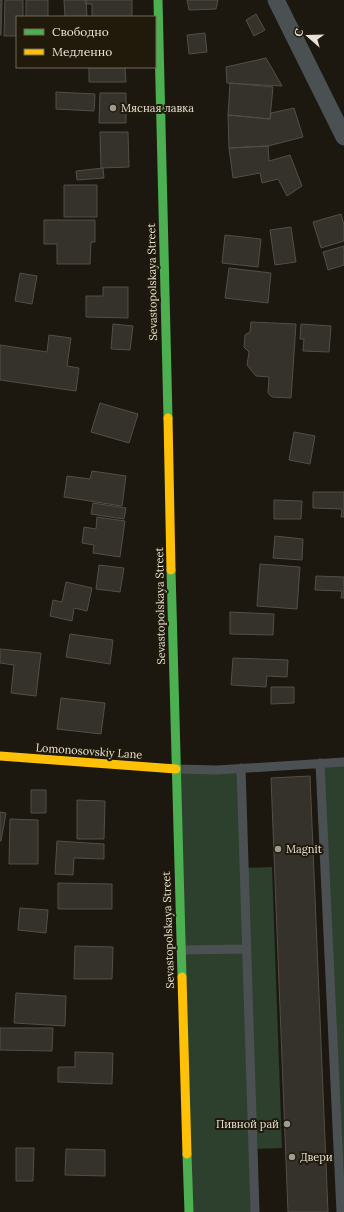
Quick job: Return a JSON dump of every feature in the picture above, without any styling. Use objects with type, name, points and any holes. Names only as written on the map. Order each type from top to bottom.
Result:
[{"type":"main road","name":"Sevastopolskaya Street","points":[[158,0],[176,769],[189,1212]]},
{"type":"main road","name":"Lomonosovskiy Lane","points":[[0,756],[176,769]]},
{"type":"street","points":[[276,0],[344,136]]},
{"type":"lane","points":[[176,769],[241,768],[344,762]]},
{"type":"lane","points":[[320,763],[341,1212]]},
{"type":"lane","points":[[241,768],[256,1212]]},
{"type":"lane","points":[[181,950],[246,949]]},
{"type":"green space","points":[[344,762],[344,1212],[320,763]]},
{"type":"green space","points":[[241,768],[244,868],[272,867],[282,1148],[253,1149],[255,1212],[189,1212],[176,769]]},
{"type":"building","points":[[0,0],[2,0],[1,35],[0,35]]},
{"type":"building","points":[[5,0],[23,0],[23,16],[16,16],[16,36],[4,36]]},
{"type":"building","points":[[26,0],[48,0],[48,16],[26,16]]},
{"type":"building","points":[[64,0],[86,0],[87,16],[65,16]]},
{"type":"building","points":[[86,0],[132,0],[132,16],[92,16],[92,4],[86,4]]},
{"type":"building","points":[[187,0],[218,0],[216,9],[189,10]]},
{"type":"building","points":[[256,14],[265,30],[254,36],[246,20]]},
{"type":"building","points":[[205,33],[207,52],[189,54],[187,35]]},
{"type":"building","points":[[266,58],[282,86],[227,83],[226,67]]},
{"type":"building","points":[[89,68],[125,68],[126,82],[89,82]]},
{"type":"building","points":[[230,83],[273,87],[270,119],[228,115]]},
{"type":"building","points":[[56,92],[95,94],[94,111],[56,109]]},
{"type":"building","name":"Мясная лавка","points":[[100,93],[126,93],[126,123],[99,123]]},
{"type":"building","points":[[294,108],[303,137],[268,146],[229,148],[228,115],[270,119],[271,113]]},
{"type":"building","points":[[100,132],[128,132],[129,167],[101,168]]},
{"type":"building","points":[[268,146],[269,161],[290,155],[302,186],[287,196],[278,179],[262,183],[260,173],[233,178],[229,148]]},
{"type":"building","points":[[103,168],[104,178],[77,180],[76,171]]},
{"type":"building","points":[[64,185],[97,185],[97,217],[64,217]]},
{"type":"building","points":[[341,214],[344,225],[344,241],[321,248],[313,222]]},
{"type":"building","points":[[44,220],[95,220],[95,242],[91,242],[90,264],[57,264],[57,244],[44,244]]},
{"type":"building","points":[[291,227],[296,262],[275,265],[270,230]]},
{"type":"building","points":[[225,235],[261,239],[258,267],[222,263]]},
{"type":"building","points":[[344,246],[344,265],[328,270],[323,252]]},
{"type":"building","points":[[229,268],[271,273],[268,303],[225,298]]},
{"type":"building","points":[[20,273],[37,276],[32,304],[15,301]]},
{"type":"building","points":[[103,287],[128,287],[128,318],[86,317],[86,296],[103,296]]},
{"type":"building","points":[[251,322],[296,324],[291,398],[272,397],[268,393],[269,377],[256,376],[247,365],[249,352],[244,347],[245,335],[250,332]]},
{"type":"building","points":[[113,324],[133,326],[130,350],[111,349]]},
{"type":"building","points":[[301,324],[331,326],[329,352],[303,351],[304,339],[300,339]]},
{"type":"building","points":[[49,335],[71,338],[67,366],[79,368],[76,391],[0,380],[0,345],[47,352]]},
{"type":"building","points":[[100,403],[138,414],[129,443],[91,432]]},
{"type":"building","points":[[294,432],[315,436],[310,464],[289,460]]},
{"type":"building","points":[[92,471],[126,476],[122,506],[64,497],[67,476],[90,479]]},
{"type":"building","points":[[313,492],[344,492],[344,517],[341,517],[342,509],[313,508]]},
{"type":"building","points":[[274,500],[302,501],[301,519],[274,519]]},
{"type":"building","points":[[93,503],[126,508],[124,519],[91,514]]},
{"type":"building","points":[[97,517],[125,521],[120,557],[93,553],[94,545],[82,543],[84,527],[96,529]]},
{"type":"building","points":[[275,536],[303,539],[302,560],[273,558]]},
{"type":"building","points":[[260,564],[300,567],[297,609],[257,606]]},
{"type":"building","points":[[99,565],[124,568],[120,592],[96,589]]},
{"type":"building","points":[[316,576],[344,577],[344,598],[341,598],[342,591],[315,590]]},
{"type":"building","points":[[66,582],[92,588],[87,611],[74,608],[72,621],[50,616],[53,600],[62,602]]},
{"type":"building","points":[[230,612],[274,614],[273,635],[230,634]]},
{"type":"building","points":[[70,634],[113,640],[110,664],[66,657]]},
{"type":"building","points":[[0,649],[41,653],[36,696],[11,693],[14,665],[0,663]]},
{"type":"building","points":[[233,658],[288,660],[287,677],[267,676],[266,687],[231,685]]},
{"type":"building","points":[[271,687],[294,687],[294,703],[271,704]]},
{"type":"building","points":[[61,698],[105,703],[101,734],[57,729]]},
{"type":"building","points":[[310,776],[328,1212],[288,1212],[271,778]]},
{"type":"building","points":[[31,790],[46,790],[46,813],[31,813]]},
{"type":"building","points":[[77,800],[105,801],[104,839],[77,839]]},
{"type":"building","points":[[0,812],[6,813],[1,841],[0,841]]},
{"type":"building","points":[[10,819],[38,820],[38,864],[9,864]]},
{"type":"building","points":[[57,841],[104,844],[104,859],[74,858],[73,875],[55,874]]},
{"type":"building","points":[[58,883],[112,884],[112,909],[58,909]]},
{"type":"building","points":[[20,908],[48,910],[46,933],[18,930]]},
{"type":"building","points":[[75,946],[113,947],[112,979],[74,979]]},
{"type":"building","points":[[16,993],[66,996],[65,1026],[14,1023]]},
{"type":"building","points":[[0,1028],[53,1028],[52,1051],[0,1050]]},
{"type":"building","points":[[75,1052],[113,1053],[112,1084],[58,1082],[58,1067],[75,1067]]},
{"type":"building","points":[[16,1148],[34,1148],[33,1181],[16,1181]]},
{"type":"building","points":[[66,1149],[105,1150],[105,1176],[65,1175]]},
{"type":"traffic: fast","points":[[158,0],[168,418]]},
{"type":"traffic: fast","points":[[171,570],[182,977]]},
{"type":"traffic: fast","points":[[187,1154],[189,1212]]},
{"type":"traffic: slow","points":[[168,418],[171,570]]},
{"type":"traffic: slow","points":[[0,756],[176,769]]},
{"type":"traffic: slow","points":[[182,977],[187,1154]]},
{"type":"place","name":"Мясная лавка","points":[[113,108]]},
{"type":"place","name":"Magnit","points":[[278,849]]},
{"type":"place","name":"Пивной рай","points":[[287,1124]]},
{"type":"place","name":"Двери","points":[[292,1157]]}]
